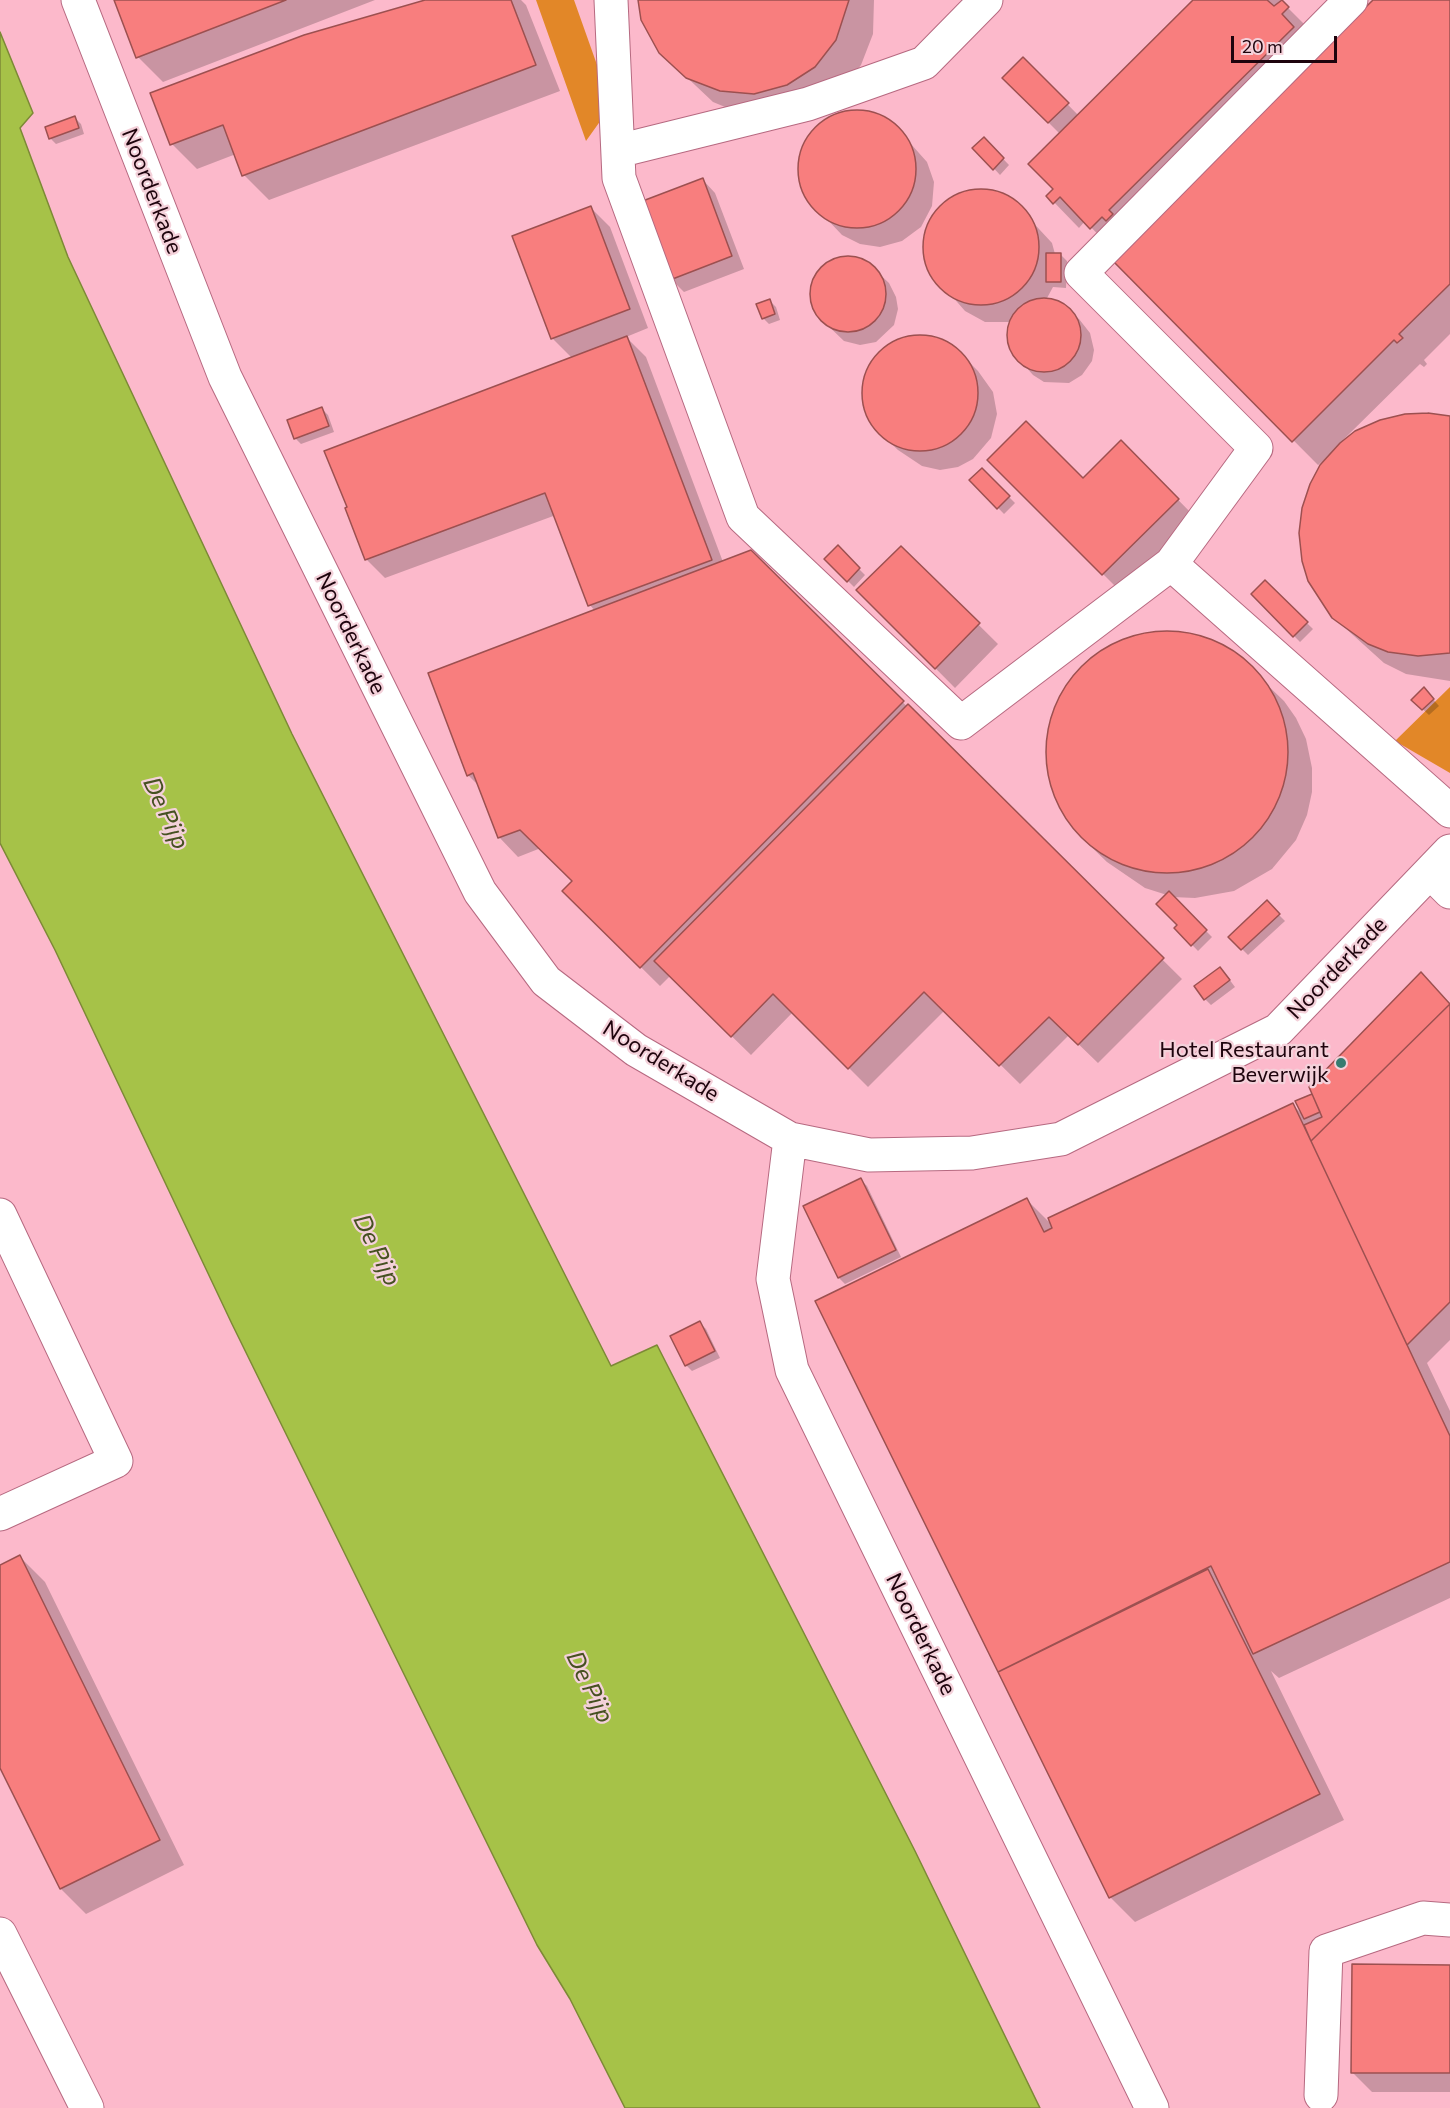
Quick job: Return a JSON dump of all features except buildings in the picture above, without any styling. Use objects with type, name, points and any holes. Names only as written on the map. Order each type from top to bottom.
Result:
[{"type":"street","name":"Noorderkade","points":[[78,0],[225,377],[480,892],[546,981],[636,1050],[790,1138],[869,1155],[972,1154],[1061,1139],[1278,1030],[1443,872]]},
{"type":"street","points":[[611,0],[619,178],[743,518],[961,723],[1171,564],[1256,448],[1081,273],[1351,0]]},
{"type":"street","points":[[618,151],[808,104],[924,63],[986,0]]},
{"type":"street","points":[[1171,564],[1450,811]]},
{"type":"street","name":"Noorderkade","points":[[790,1138],[773,1279],[792,1370],[1152,2108]]},
{"type":"street","points":[[0,1215],[117,1461],[0,1514]]},
{"type":"street","points":[[1321,2095],[1326,1951],[1423,1918],[1450,1920]]},
{"type":"street","points":[[0,1934],[87,2108]]},
{"type":"shaded area","points":[[536,0],[574,0],[607,93],[601,120],[586,141]]},
{"type":"shaded area","points":[[1450,687],[1450,773],[1395,741]]},
{"type":"water","name":"De Pijp","points":[[0,32],[33,113],[20,128],[68,257],[292,734],[611,1366],[657,1345],[915,1851],[1040,2108],[625,2108],[570,1999],[537,1945],[232,1324],[55,950],[0,843]]},
{"type":"place","name":"Hotel Restaurant Beverwijk","points":[[1341,1063]]}]
